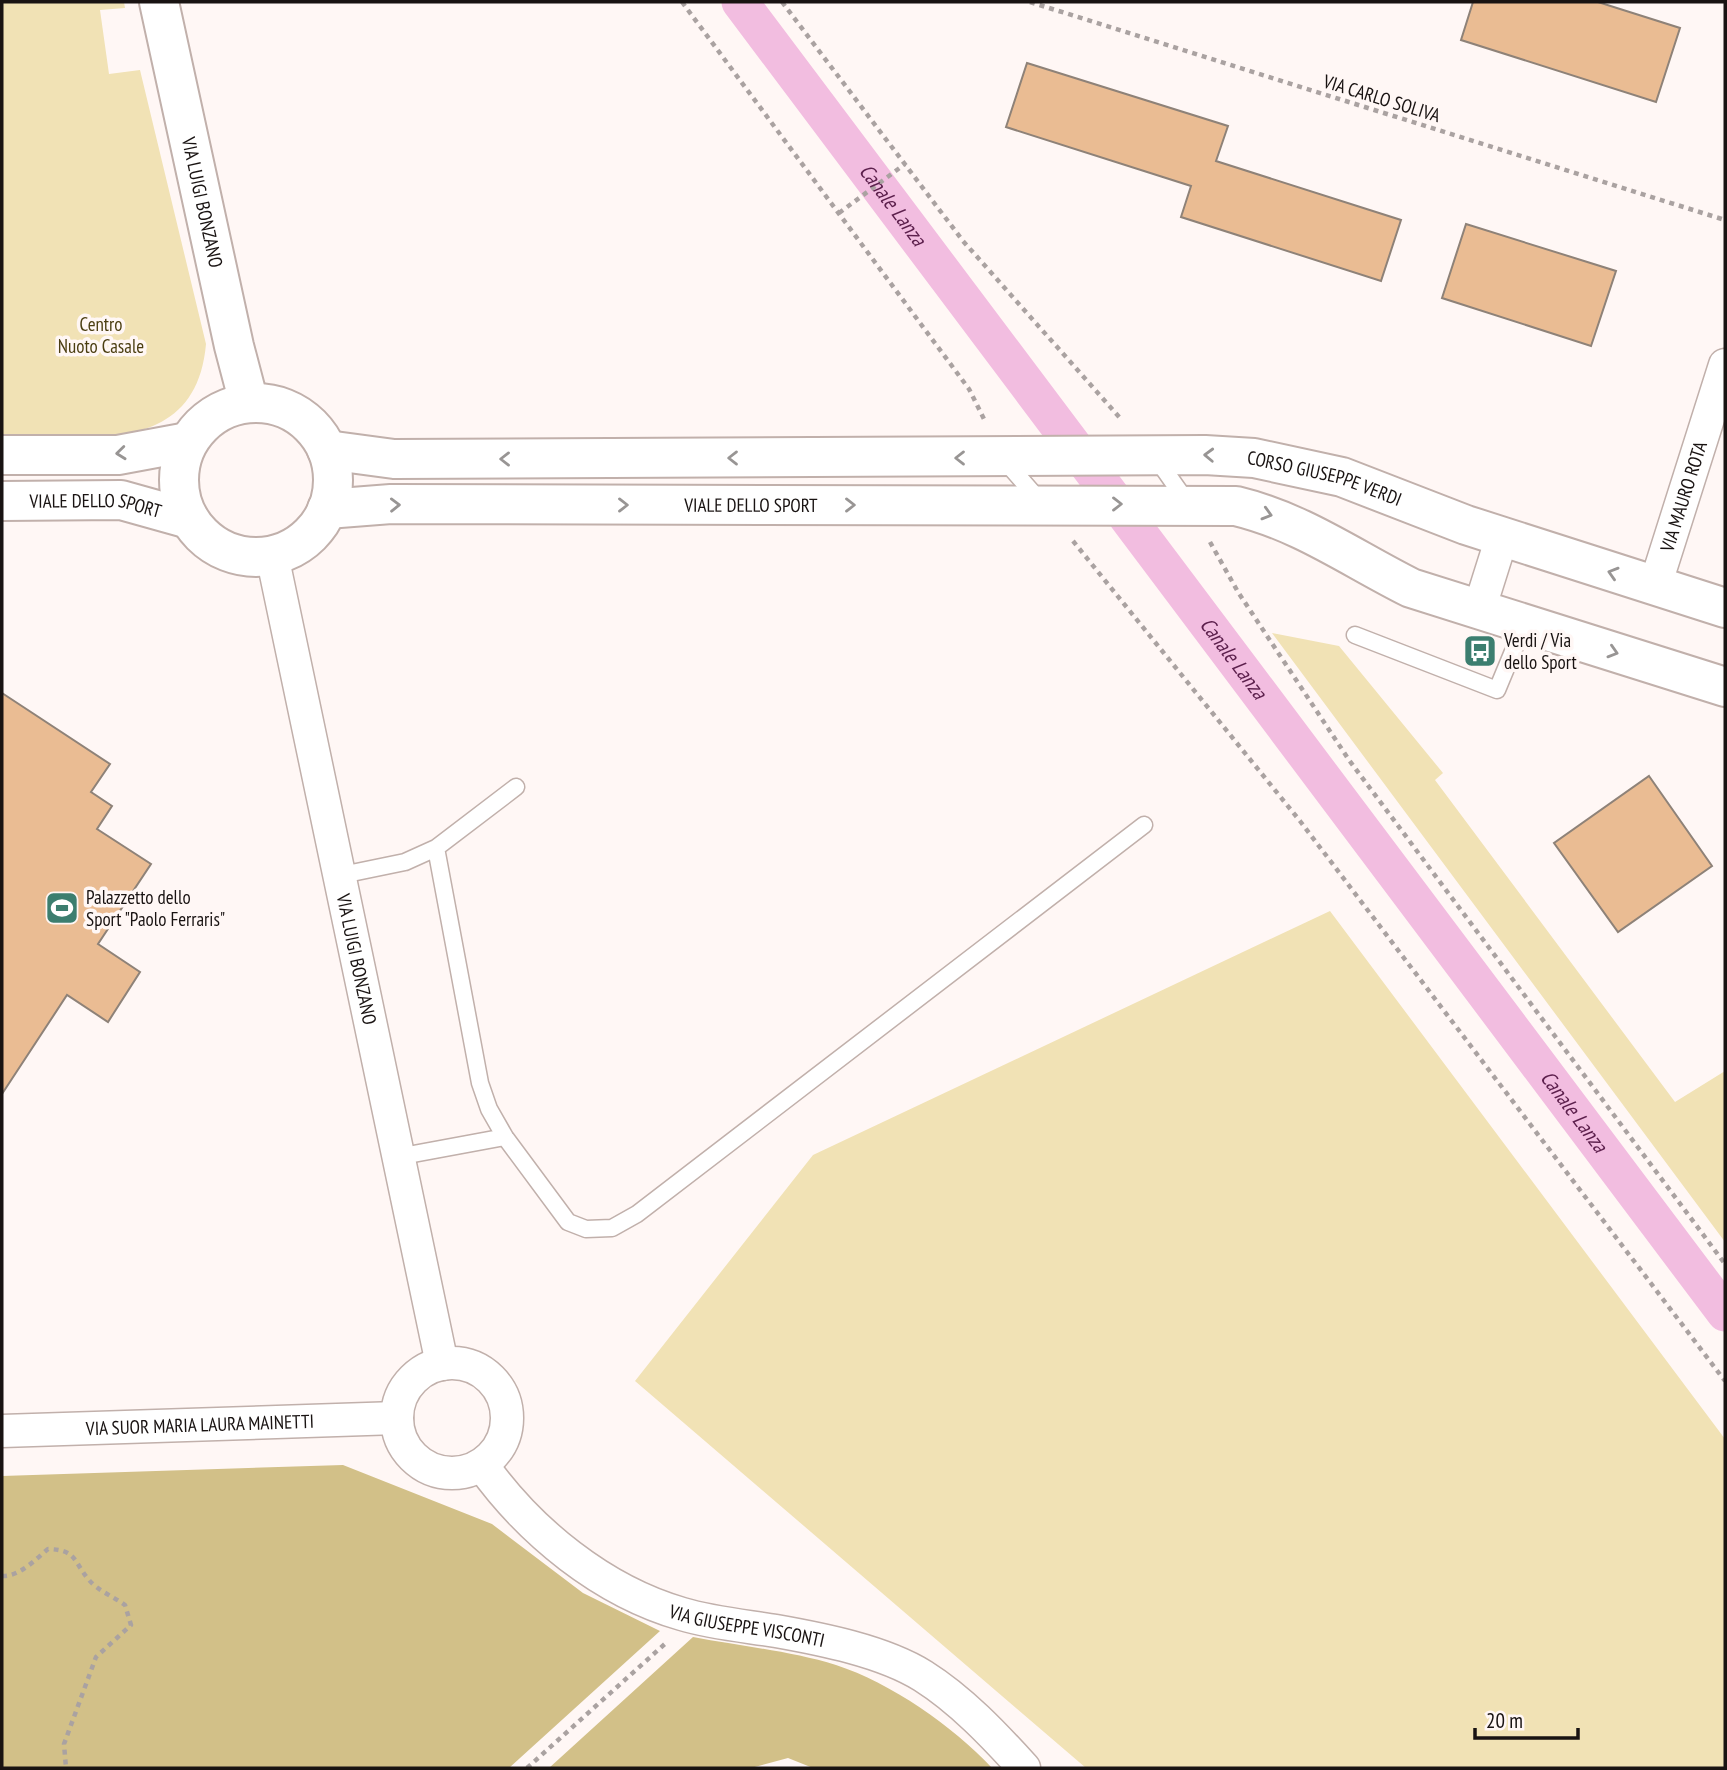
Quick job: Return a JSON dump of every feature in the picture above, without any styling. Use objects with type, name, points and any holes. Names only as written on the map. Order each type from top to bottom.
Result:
[{"type":"street","name":"VIA LUIGI BONZANO","points":[[159,2],[234,346],[249,403]]},
{"type":"street","name":"VIA MAURO ROTA","points":[[1655,586],[1725,365]]},
{"type":"street","points":[[249,403],[273,405],[296,414],[315,430],[327,450],[333,490],[327,509],[314,531],[295,547],[272,555],[248,557],[225,551],[204,538],[189,519],[179,494],[180,467],[188,442],[204,423],[225,409],[249,403]]},
{"type":"street","points":[[2,455],[118,455],[188,442]]},
{"type":"street","points":[[327,450],[394,459],[1148,456]]},
{"type":"street","name":"CORSO GIUSEPPE VERDI","points":[[1148,456],[1254,458],[1342,477],[1502,537],[1725,608]]},
{"type":"street","name":"VIALE DELLO SPORT","points":[[2,501],[121,500],[189,519]]},
{"type":"street","name":"VIALE DELLO SPORT","points":[[327,509],[391,504],[1182,504]]},
{"type":"street","points":[[1182,504],[1236,506],[1274,515],[1323,538],[1362,563],[1411,588],[1725,687]]},
{"type":"street","points":[[1479,610],[1502,537]]},
{"type":"street","name":"VIA LUIGI BONZANO","points":[[272,555],[337,876],[442,1364]]},
{"type":"street","points":[[442,1364],[461,1364],[479,1370],[493,1382],[504,1398],[508,1416],[505,1435],[496,1452],[482,1465],[450,1473],[434,1470],[419,1462],[400,1435],[397,1418],[400,1399],[410,1384],[424,1371],[442,1364]]},
{"type":"street","name":"VIA SUOR MARIA LAURA MAINETTI","points":[[2,1431],[397,1418]]},
{"type":"street","name":"VIA GIUSEPPE VISCONTI","points":[[482,1465],[505,1497],[587,1570],[637,1598],[683,1615],[842,1643],[922,1675],[989,1729],[1024,1768]]},
{"type":"lane","points":[[1148,456],[1182,504]]},
{"type":"lane","points":[[1015,457],[1052,505]]},
{"type":"lane","points":[[1355,635],[1497,690],[1524,625]]},
{"type":"lane","points":[[337,876],[405,863],[436,848],[516,787]]},
{"type":"lane","points":[[436,848],[481,1083],[489,1109],[505,1137],[568,1222],[586,1229],[612,1228],[638,1214],[1144,825]]},
{"type":"lane","points":[[397,1157],[505,1137]]},
{"type":"path","points":[[682,2],[970,389],[1015,457]]},
{"type":"path","points":[[782,2],[963,240],[1148,456]]},
{"type":"path","name":"VIA CARLO SOLIVA","points":[[1030,2],[1725,220]]},
{"type":"path","points":[[839,213],[905,164]]},
{"type":"path","points":[[1182,504],[1349,760],[1725,1264]]},
{"type":"path","points":[[1052,505],[1300,821],[1725,1381]]},
{"type":"path","points":[[2,1576],[8,1576],[33,1562],[48,1549],[65,1550],[77,1560],[90,1581],[125,1605],[131,1625],[96,1657],[64,1744],[66,1768]]},
{"type":"path","points":[[527,1768],[673,1637],[683,1615]]},
{"type":"green space","name":"Centro Nuoto Casale","points":[[2,2],[124,2],[125,8],[100,10],[109,74],[140,70],[206,344],[198,381],[182,406],[159,423],[131,433],[67,438],[2,436]]},
{"type":"green space","points":[[1272,633],[1339,646],[1443,773],[1435,780],[1675,1102],[1725,1071],[1725,1242]]},
{"type":"green space","points":[[1330,911],[1725,1439],[1725,1768],[1086,1768],[635,1381],[813,1155]]},
{"type":"shaded area","points":[[343,1465],[492,1524],[583,1593],[660,1631],[509,1768],[2,1768],[2,1476]]},
{"type":"shaded area","points":[[693,1637],[801,1656],[857,1673],[899,1694],[940,1722],[992,1768],[813,1768],[788,1758],[751,1768],[549,1768]]},
{"type":"building","points":[[1473,2],[1598,2],[1680,28],[1656,102],[1461,40]]},
{"type":"building","points":[[1027,63],[1228,126],[1216,161],[1401,220],[1381,281],[1181,217],[1191,186],[1006,127]]},
{"type":"building","points":[[1466,224],[1616,271],[1591,346],[1442,298]]},
{"type":"building","name":"Palazzetto dello Sport \"Paolo Ferraris\"","points":[[2,693],[110,764],[91,792],[112,806],[97,829],[151,864],[98,944],[140,972],[108,1022],[67,995],[2,1094]]},
{"type":"building","points":[[1649,776],[1712,866],[1618,932],[1554,843]]},
{"type":"waterway","name":"Canale Lanza","points":[[740,2],[1725,1313]]},
{"type":"place","name":"Verdi / Via dello Sport","points":[[1480,651]]},
{"type":"place","name":"Palazzetto dello Sport \"Paolo Ferraris\"","points":[[62,908]]}]
